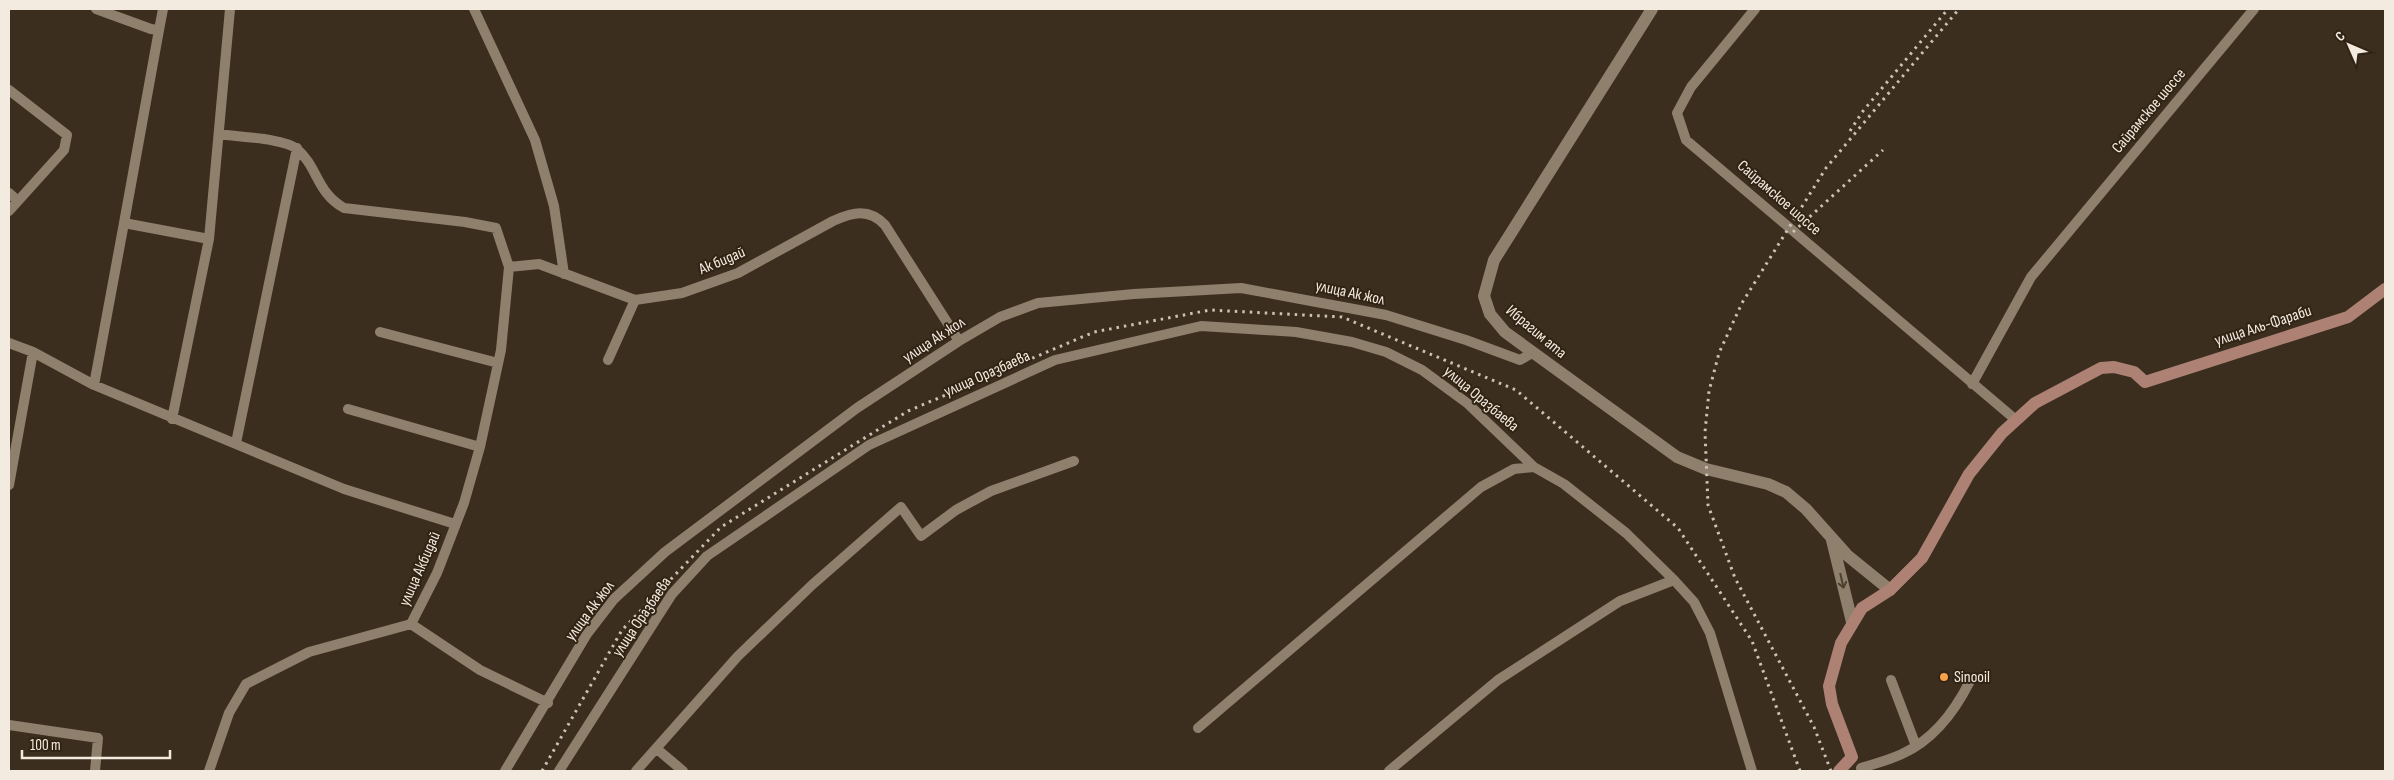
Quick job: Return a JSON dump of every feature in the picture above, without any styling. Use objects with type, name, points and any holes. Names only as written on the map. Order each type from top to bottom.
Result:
[{"type":"main road","name":"улица Аль-Фараби","points":[[2016,420],[2035,403],[2101,368],[2114,368],[2134,372],[2144,382],[2348,317],[2385,289]]},
{"type":"main road","points":[[1839,771],[1852,758],[1832,704],[1829,686],[1841,643],[1862,608],[1890,590],[1922,558],[1930,546],[1941,520],[1969,474],[2002,432],[2016,420]]},
{"type":"street","points":[[96,9],[159,30]]},
{"type":"street","points":[[94,385],[164,9]]},
{"type":"street","points":[[172,418],[208,239],[230,9]]},
{"type":"street","points":[[474,9],[535,140],[554,206],[564,274]]},
{"type":"street","name":"Ибрагим ата","points":[[1652,9],[1494,260],[1484,296],[1490,314],[1505,332],[1532,353],[1677,457],[1706,469],[1768,484],[1786,492],[1806,509],[1832,540],[1890,590]]},
{"type":"street","name":"Сайрамское шоссе","points":[[1755,9],[1691,87],[1677,113],[1686,140],[2016,420]]},
{"type":"street","name":"Сайрамское шоссе","points":[[1972,384],[2031,278],[2254,9]]},
{"type":"street","points":[[9,90],[67,135],[64,150],[9,211]]},
{"type":"street","points":[[219,134],[285,143],[297,148],[322,190],[334,202],[344,208],[490,225],[496,228],[500,234],[509,267]]},
{"type":"street","points":[[236,444],[297,148]]},
{"type":"street","points":[[9,193],[18,201]]},
{"type":"street","name":"Ак бидай","points":[[509,267],[539,264],[635,300],[682,293],[738,273],[847,214],[863,213],[876,215],[959,341]]},
{"type":"street","points":[[124,222],[208,239]]},
{"type":"street","name":"улица Акбидай","points":[[210,771],[229,713],[246,684],[309,652],[411,624],[437,573],[464,503],[480,447],[501,350],[509,267]]},
{"type":"street","name":"улица Ак жол","points":[[505,771],[548,703],[587,634],[614,599],[665,552],[857,408],[959,341],[1000,317],[1038,303],[1134,294],[1241,288],[1386,315],[1466,340],[1520,360],[1532,353]]},
{"type":"street","points":[[608,360],[635,300]]},
{"type":"street","name":"улица Оразбаева","points":[[559,771],[672,594],[707,556],[869,445],[1054,360],[1201,326],[1296,332],[1352,342],[1386,352],[1422,370],[1467,403],[1534,467],[1564,484],[1626,533],[1694,602],[1710,633],[1752,771]]},
{"type":"street","points":[[380,332],[498,363]]},
{"type":"street","points":[[9,343],[33,352],[94,385],[344,489],[456,524]]},
{"type":"street","points":[[9,485],[33,352]]},
{"type":"street","points":[[348,410],[480,447]]},
{"type":"street","points":[[636,771],[738,656],[812,585],[901,508],[921,536],[956,510],[990,491],[1074,461]]},
{"type":"street","points":[[1198,728],[1481,487],[1514,469],[1534,467]]},
{"type":"street","points":[[1832,540],[1852,622]]},
{"type":"street","points":[[1389,771],[1498,680],[1620,601],[1674,580]]},
{"type":"street","points":[[411,624],[480,670],[548,703]]},
{"type":"street","points":[[1891,680],[1916,746]]},
{"type":"street","points":[[1852,758],[1861,770],[1902,754],[1916,746],[1941,726],[1961,700],[1970,681]]},
{"type":"street","points":[[9,725],[98,738],[95,771]]},
{"type":"street","points":[[657,749],[683,771]]},
{"type":"railway","points":[[1850,131],[1863,111],[1948,9]]},
{"type":"railway","points":[[1831,771],[1814,727],[1735,578],[1708,505],[1705,432],[1709,391],[1719,353],[1742,303],[1826,168],[1959,9]]},
{"type":"railway","points":[[1793,232],[1883,150]]},
{"type":"railway","points":[[542,771],[622,630],[721,527],[908,411],[1094,332],[1210,310],[1342,317],[1516,390],[1678,528],[1752,641],[1800,771]]},
{"type":"place","name":"Sinooil","points":[[1944,677]]}]
